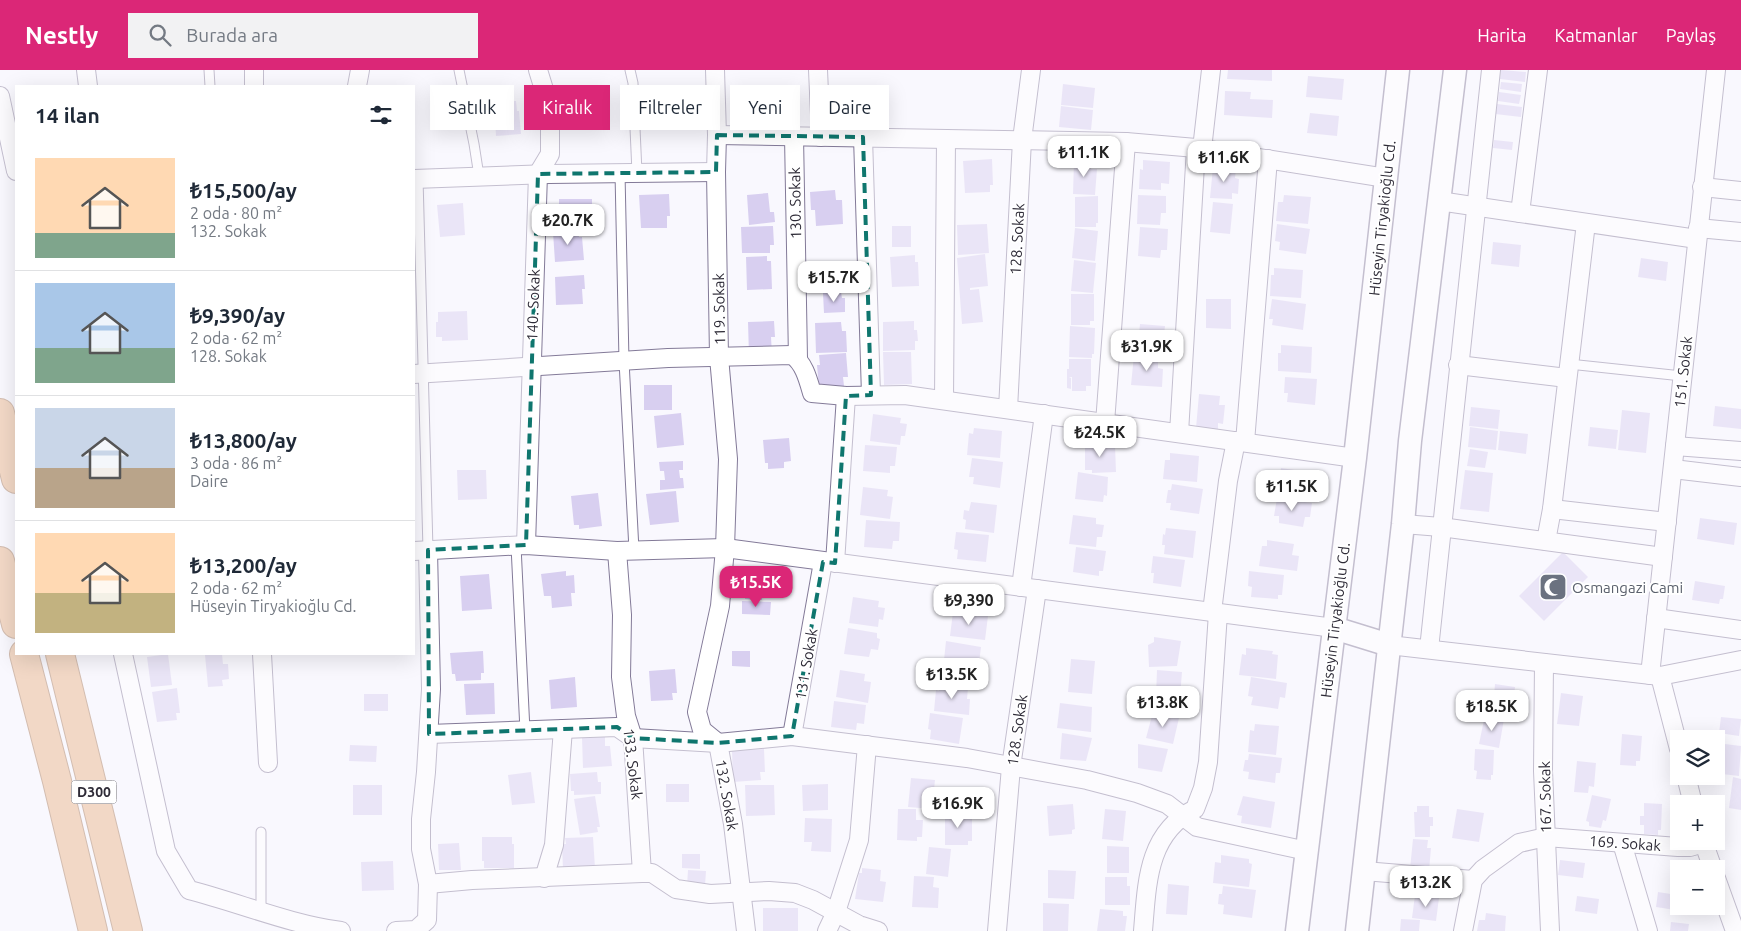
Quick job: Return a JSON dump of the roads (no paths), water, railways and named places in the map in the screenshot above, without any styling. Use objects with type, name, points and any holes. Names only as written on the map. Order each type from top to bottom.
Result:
[{"type":"highway","points":[[0,413],[15,475]]},
{"type":"highway","points":[[0,561],[15,620]]},
{"type":"highway","name":"D300","points":[[24,655],[93,931]]},
{"type":"highway","name":"D300","points":[[60,655],[128,931]]},
{"type":"street","points":[[86,70],[88,85]]},
{"type":"street","points":[[254,70],[254,85]]},
{"type":"street","points":[[357,85],[360,70]]},
{"type":"street","name":"140. Sokak","points":[[521,546],[531,366],[538,174],[550,154],[550,109],[538,70]]},
{"type":"street","name":"119. Sokak","points":[[715,70],[720,357],[728,459],[725,548]]},
{"type":"street","points":[[818,70],[821,137]]},
{"type":"street","name":"128. Sokak","points":[[1008,409],[1022,140],[1031,70]]},
{"type":"street","points":[[1179,433],[1199,149],[1211,70]]},
{"type":"street","name":"Hüseyin Tiryakioğlu Cd.","points":[[1297,931],[1355,458],[1398,70]]},
{"type":"street","points":[[1357,931],[1403,524],[1410,441],[1455,70]]},
{"type":"street","points":[[1429,650],[1491,70]]},
{"type":"street","points":[[1520,213],[1538,70]]},
{"type":"street","name":"151. Sokak","points":[[1655,675],[1656,618],[1716,70]]},
{"type":"street","points":[[0,96],[15,166]]},
{"type":"street","points":[[717,135],[1126,142],[1199,149],[1386,178]]},
{"type":"street","name":"130. Sokak","points":[[794,136],[798,359]]},
{"type":"street","points":[[863,137],[871,395]]},
{"type":"street","points":[[944,400],[946,139]]},
{"type":"street","points":[[1106,423],[1126,142]]},
{"type":"street","points":[[1143,931],[1152,860],[1168,830],[1182,816],[1195,809],[1203,788],[1206,770],[1215,612],[1228,481],[1241,442],[1268,159]]},
{"type":"street","points":[[416,178],[538,174],[716,172]]},
{"type":"street","points":[[1702,187],[1741,191]]},
{"type":"street","points":[[1439,201],[1586,223],[1698,234],[1741,232]]},
{"type":"street","points":[[1546,541],[1552,509],[1586,223]]},
{"type":"street","points":[[418,374],[624,361],[792,355],[798,359],[805,371],[812,393],[846,396],[905,395],[1355,458]]},
{"type":"street","points":[[1458,365],[1568,371]]},
{"type":"street","name":"131. Sokak","points":[[792,736],[829,562],[846,396]]},
{"type":"street","name":"128. Sokak","points":[[997,931],[1044,414]]},
{"type":"street","points":[[1675,446],[1741,452]]},
{"type":"street","points":[[1673,469],[1741,477]]},
{"type":"street","points":[[1552,509],[1667,522]]},
{"type":"street","points":[[1403,524],[1663,557]]},
{"type":"street","points":[[396,931],[416,930],[427,920],[428,884],[421,849],[421,819],[429,734],[431,688],[421,551],[521,546],[626,550],[725,548],[1334,628],[1389,645],[1544,663],[1655,675],[1741,660]]},
{"type":"street","name":"132. Sokak","points":[[725,548],[720,606],[697,712],[702,730],[718,743],[733,824],[746,931]]},
{"type":"street","name":"133. Sokak","points":[[626,550],[621,678],[626,716],[633,738],[642,873]]},
{"type":"street","points":[[1656,618],[1741,630]]},
{"type":"street","points":[[123,655],[166,851],[189,890],[316,928],[341,931]]},
{"type":"street","points":[[262,655],[268,763]]},
{"type":"street","name":"167. Sokak","points":[[1544,663],[1544,771],[1550,931]]},
{"type":"street","points":[[1655,675],[1673,730]]},
{"type":"street","points":[[429,734],[617,728],[633,738],[718,743],[792,736],[967,758],[1086,780],[1137,793],[1166,804],[1197,827],[1307,851]]},
{"type":"street","points":[[544,878],[554,845],[563,729]]},
{"type":"street","points":[[827,931],[836,912],[859,840],[867,745]]},
{"type":"street","name":"169. Sokak","points":[[1473,880],[1483,869],[1519,843],[1546,837],[1670,846]]},
{"type":"street","points":[[1622,843],[1648,931]]},
{"type":"street","points":[[1364,871],[1473,880],[1463,931]]},
{"type":"street","points":[[428,884],[472,880],[652,873],[676,889],[710,894],[769,891],[796,893],[859,925],[878,931]]},
{"type":"street","points":[[1725,903],[1735,931]]},
{"type":"lane","points":[[209,70],[210,85]]},
{"type":"lane","points":[[459,70],[479,176]]},
{"type":"lane","points":[[626,550],[624,361],[633,83],[630,70]]},
{"type":"lane","points":[[416,178],[421,551]]},
{"type":"lane","points":[[1568,371],[1682,376]]},
{"type":"lane","points":[[521,546],[525,731]]},
{"type":"lane","points":[[261,832],[261,910]]},
{"type":"place","name":"Osmangazi Cami","points":[[1553,587]]}]
